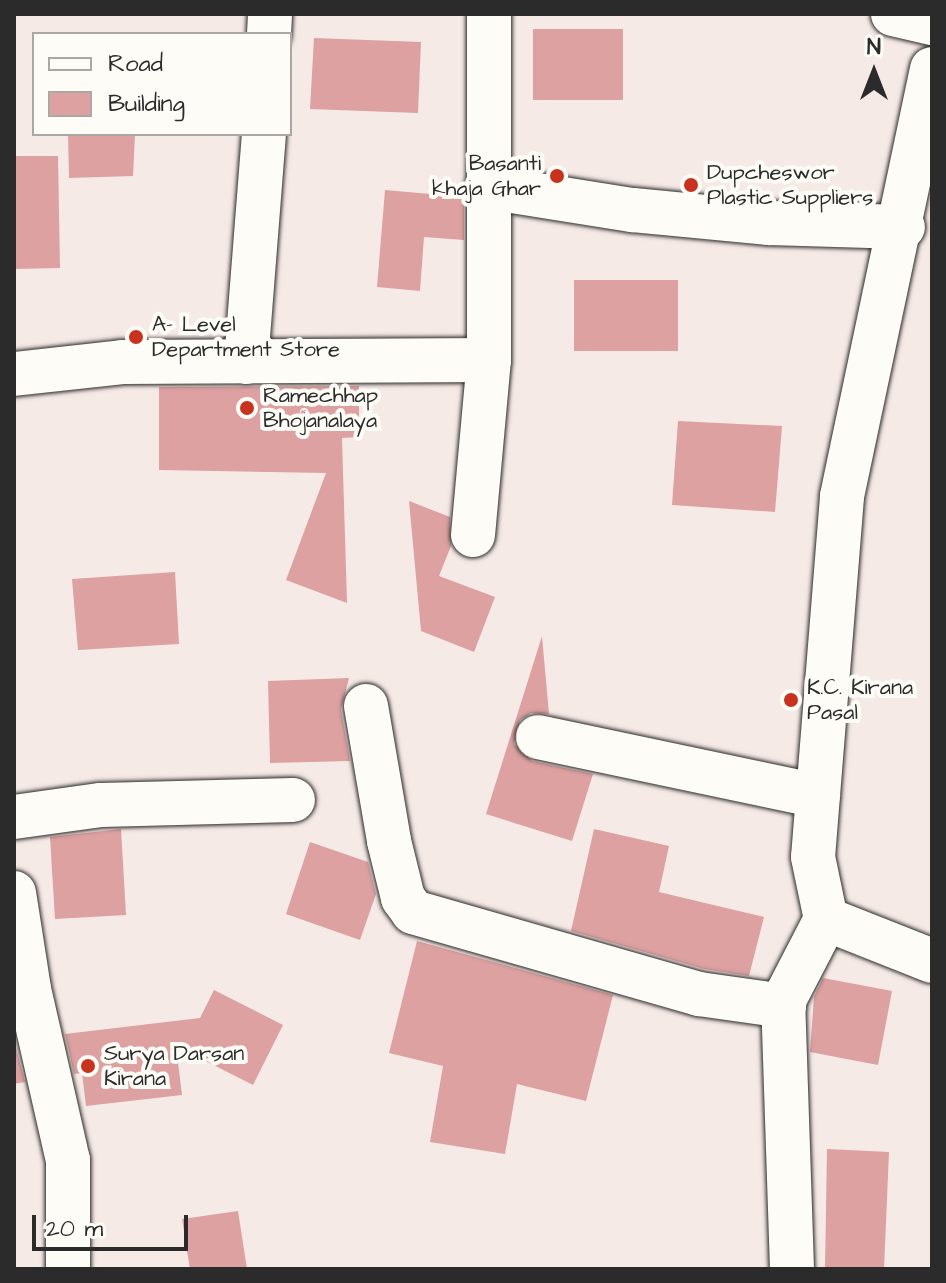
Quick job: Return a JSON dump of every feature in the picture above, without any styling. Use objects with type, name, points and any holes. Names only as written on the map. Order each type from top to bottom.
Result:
[{"type":"street","points":[[473,535],[489,360],[489,14]]},
{"type":"street","points":[[893,14],[932,23]]},
{"type":"street","points":[[792,1269],[784,1006],[826,919],[813,857],[842,497],[903,227],[932,69]]},
{"type":"street","points":[[246,362],[264,136]]},
{"type":"street","points":[[487,187],[663,213],[769,223],[903,227]]},
{"type":"street","points":[[14,374],[122,362],[489,360]]},
{"type":"street","points":[[366,706],[389,841],[403,898],[413,912],[699,994],[784,1006]]},
{"type":"street","points":[[538,737],[818,796]]},
{"type":"street","points":[[14,817],[101,805],[293,800]]},
{"type":"street","points":[[14,893],[21,990],[68,1160],[68,1269]]},
{"type":"street","points":[[826,919],[932,961]]},
{"type":"building","points":[[533,29],[623,29],[623,100],[533,100]]},
{"type":"building","points":[[314,38],[421,42],[418,113],[310,109]]},
{"type":"building","points":[[68,136],[135,136],[133,176],[69,178]]},
{"type":"building","points":[[14,156],[58,156],[60,268],[14,269]]},
{"type":"building","points":[[385,190],[464,197],[464,240],[424,237],[420,291],[377,287]]},
{"type":"building","points":[[574,280],[678,280],[678,351],[574,351]]},
{"type":"building","points":[[359,386],[359,437],[342,438],[347,603],[286,580],[326,473],[159,470],[159,387]]},
{"type":"building","points":[[678,421],[782,426],[775,512],[672,505]]},
{"type":"building","points":[[409,501],[450,517],[451,546],[439,576],[495,597],[474,652],[421,631]]},
{"type":"building","points":[[175,572],[179,644],[78,650],[72,579]]},
{"type":"building","points":[[542,636],[549,714],[531,713],[520,720],[514,744],[532,761],[593,774],[572,841],[486,814]]},
{"type":"building","points":[[349,678],[341,709],[350,761],[270,763],[268,681]]},
{"type":"building","points":[[121,829],[126,915],[55,919],[50,837]]},
{"type":"building","points":[[594,829],[669,846],[659,892],[764,917],[749,976],[704,969],[571,931]]},
{"type":"building","points":[[310,842],[368,862],[376,894],[360,940],[286,914]]},
{"type":"building","points":[[417,941],[613,995],[586,1101],[517,1084],[505,1154],[430,1142],[443,1066],[389,1053]]},
{"type":"building","points":[[823,978],[892,991],[878,1065],[810,1052],[814,997]]},
{"type":"building","points":[[214,990],[283,1025],[253,1085],[176,1046],[182,1095],[86,1106],[82,1073],[74,1074],[65,1034],[200,1018]]},
{"type":"building","points":[[14,1040],[25,1082],[14,1084]]},
{"type":"building","points":[[827,1149],[889,1152],[884,1269],[825,1269]]},
{"type":"building","points":[[238,1211],[247,1269],[190,1269],[182,1219]]},
{"type":"place","name":"Basanti khaja Ghar","points":[[557,176]]},
{"type":"place","name":"Dupcheswor Plastic Suppliers","points":[[691,185]]},
{"type":"place","name":"A- Level Department Store","points":[[136,337]]},
{"type":"place","name":"Ramechhap Bhojanalaya","points":[[247,408]]},
{"type":"place","name":"K.C. Kirana Pasal","points":[[791,700]]},
{"type":"place","name":"Surya Darsan Kirana","points":[[88,1066]]}]
